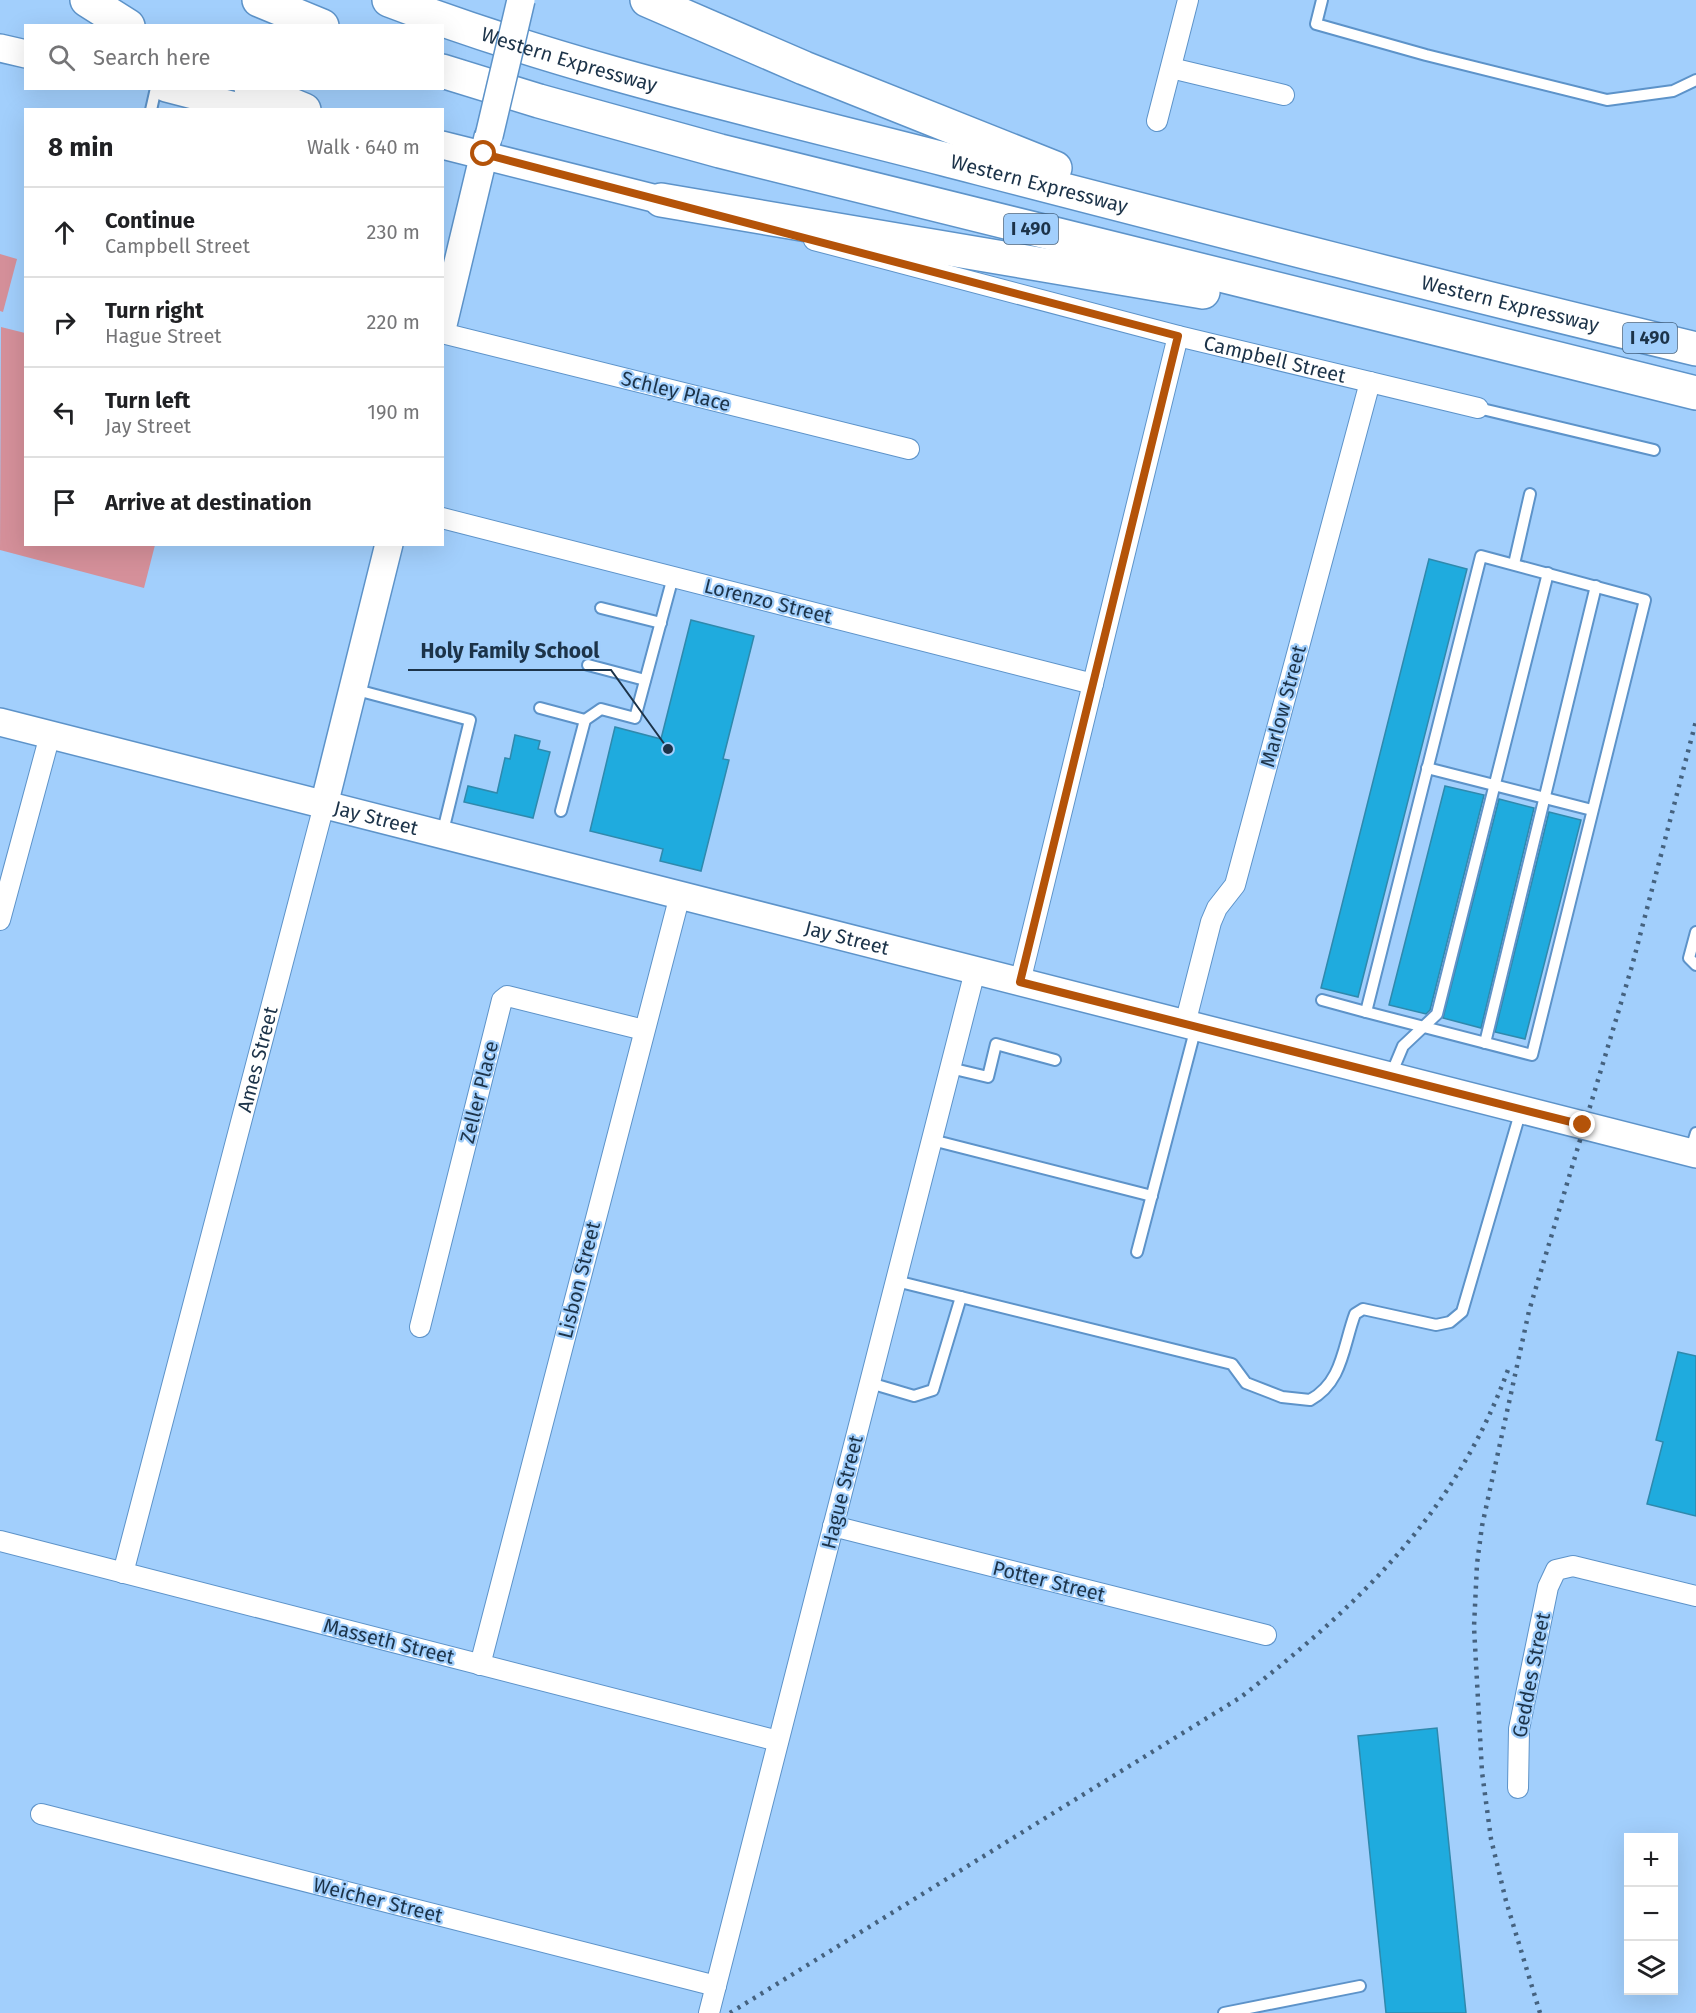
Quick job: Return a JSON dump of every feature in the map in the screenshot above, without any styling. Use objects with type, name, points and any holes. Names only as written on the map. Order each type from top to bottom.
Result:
[{"type":"highway","points":[[87,0],[126,24]]},
{"type":"highway","points":[[259,0],[316,24]]},
{"type":"highway","name":"Western Expressway","points":[[389,0],[514,43],[651,83],[1301,251],[1696,348]]},
{"type":"highway","points":[[647,0],[804,68],[1025,158],[1301,251]]},
{"type":"highway","name":"I 490","points":[[444,72],[683,142],[1696,393]]},
{"type":"highway","points":[[256,90],[299,108]]},
{"type":"highway","points":[[661,200],[1477,340]]},
{"type":"street","points":[[444,323],[521,0]]},
{"type":"street","points":[[1157,121],[1188,0]]},
{"type":"street","points":[[0,48],[24,54]]},
{"type":"street","points":[[1171,68],[1284,95]]},
{"type":"street","points":[[174,90],[243,108]]},
{"type":"street","name":"Campbell Street","points":[[444,145],[486,145],[661,200],[1178,336],[1478,408]]},
{"type":"street","name":"Schley Place","points":[[444,332],[909,449]]},
{"type":"street","points":[[1020,982],[1178,336]]},
{"type":"street","name":"Marlow Street","points":[[1191,1026],[1210,922],[1217,908],[1235,885],[1370,382]]},
{"type":"street","name":"Lorenzo Street","points":[[444,519],[1093,684]]},
{"type":"street","name":"Ames Street","points":[[123,1573],[324,805],[389,546]]},
{"type":"street","name":"Jay Street","points":[[0,722],[1521,1110],[1694,1147]]},
{"type":"street","points":[[0,920],[50,735]]},
{"type":"street","name":"Lisbon Street","points":[[480,1665],[680,895]]},
{"type":"street","name":"Hague Street","points":[[709,2013],[975,971]]},
{"type":"street","name":"Zeller Place","points":[[420,1327],[502,1000],[507,996],[644,1030]]},
{"type":"street","name":"Potter Street","points":[[833,1527],[1266,1635]]},
{"type":"street","name":"Masseth Street","points":[[0,1541],[778,1741]]},
{"type":"street","name":"Geddes Street","points":[[1518,1788],[1521,1719],[1548,1587],[1553,1574],[1561,1566],[1580,1567],[1696,1596]]},
{"type":"street","name":"Weicher Street","points":[[41,1814],[716,1986]]},
{"type":"lane","points":[[1322,0],[1317,24],[1426,55],[1607,100],[1672,91],[1696,80]]},
{"type":"lane","points":[[151,108],[156,90]]},
{"type":"lane","points":[[1478,408],[1654,450]]},
{"type":"lane","points":[[1514,564],[1530,494]]},
{"type":"lane","points":[[1322,1000],[1420,1028],[1532,1055],[1645,600],[1481,556],[1366,1012]]},
{"type":"lane","points":[[1390,1077],[1403,1046],[1437,1014],[1548,573]]},
{"type":"lane","points":[[561,811],[585,720],[601,709],[635,718],[673,577]]},
{"type":"lane","points":[[1485,1043],[1596,586]]},
{"type":"lane","points":[[602,608],[661,623]]},
{"type":"lane","points":[[588,665],[645,680]]},
{"type":"lane","points":[[353,689],[470,720],[442,835]]},
{"type":"lane","points":[[540,708],[585,720]]},
{"type":"lane","points":[[1427,768],[1592,810]]},
{"type":"lane","points":[[1696,932],[1689,958],[1696,965]]},
{"type":"lane","points":[[1137,1252],[1191,1026]]},
{"type":"lane","points":[[950,1068],[988,1077],[996,1044],[1054,1060]]},
{"type":"lane","points":[[896,1281],[1232,1364],[1246,1383],[1282,1397],[1310,1400],[1330,1385],[1339,1368],[1355,1314],[1363,1309],[1436,1325],[1450,1322],[1462,1312],[1521,1110]]},
{"type":"lane","points":[[932,1140],[1152,1196]]},
{"type":"lane","points":[[870,1383],[914,1396],[933,1390],[961,1297]]},
{"type":"lane","points":[[1224,2013],[1360,1986]]},
{"type":"shaded area","points":[[0,254],[17,259],[3,312],[0,311]]},
{"type":"shaded area","points":[[1,327],[24,333],[24,546],[155,546],[144,588],[0,550]]},
{"type":"building","points":[[1429,559],[1467,569],[1358,997],[1321,988]]},
{"type":"building","points":[[691,620],[754,636],[723,759],[729,760],[701,871],[660,861],[663,849],[590,831],[615,727],[661,739]]},
{"type":"building","points":[[515,735],[540,741],[538,749],[550,752],[533,818],[464,802],[468,786],[497,793],[505,758],[510,759]]},
{"type":"building","points":[[1445,786],[1484,795],[1430,1010],[1426,1014],[1389,1005]]},
{"type":"building","points":[[1499,799],[1534,808],[1481,1028],[1443,1018]]},
{"type":"building","points":[[1549,812],[1581,820],[1525,1039],[1495,1032]]},
{"type":"building","points":[[1678,1352],[1696,1356],[1696,1516],[1647,1504],[1663,1442],[1656,1440]]},
{"type":"building","points":[[1437,1728],[1466,2013],[1386,2013],[1358,1736]]},
{"type":"railway","points":[[1540,2013],[1506,1901],[1491,1839],[1482,1772],[1474,1627],[1477,1564],[1482,1526],[1529,1311],[1632,966],[1696,721]]},
{"type":"railway","points":[[730,2013],[1241,1697],[1284,1662],[1364,1590],[1400,1552],[1432,1511],[1462,1467],[1487,1419],[1509,1367]]},
{"type":"place","name":"Holy Family School","points":[[668,749]]},
{"type":"route","points":[[484,154],[1178,336],[1020,982],[1583,1125]]}]
